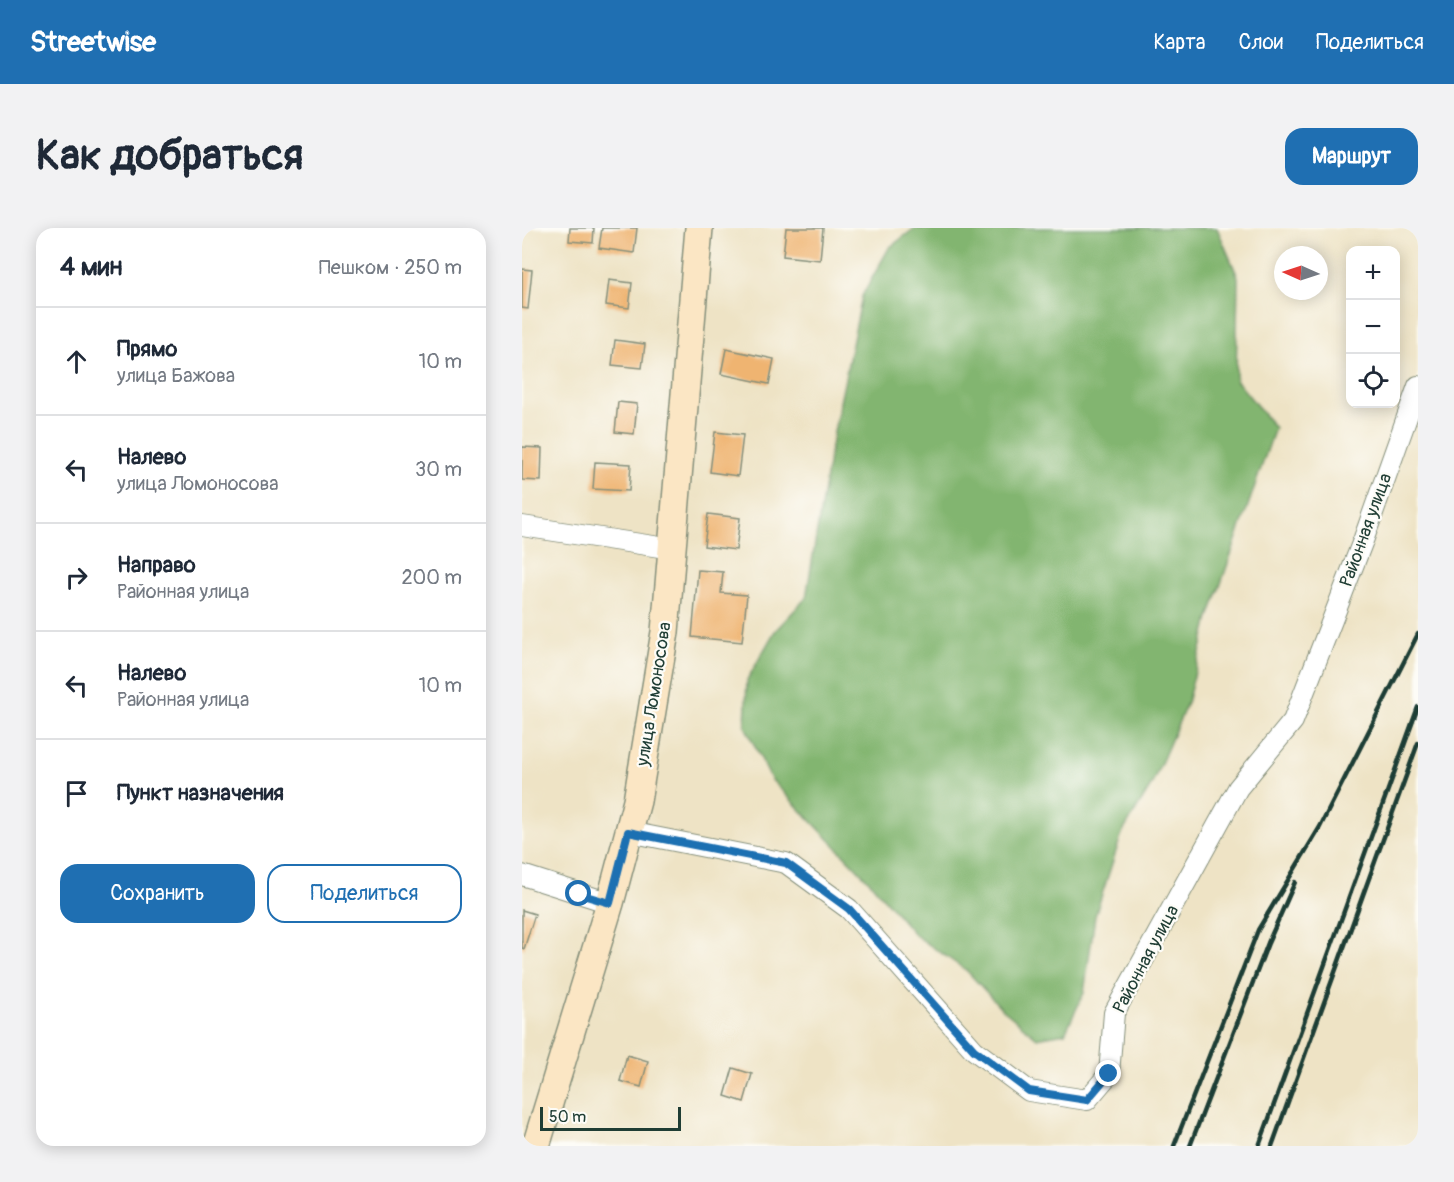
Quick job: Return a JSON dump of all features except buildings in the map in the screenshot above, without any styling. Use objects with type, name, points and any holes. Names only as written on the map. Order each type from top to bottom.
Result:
[{"type":"street","name":"улица Ломоносова","points":[[536,1146],[610,903],[637,801],[665,632],[699,228]]},
{"type":"street","name":"Районная улица","points":[[628,832],[786,863],[849,909],[974,1050],[1029,1091],[1087,1100],[1109,1074],[1114,1013],[1238,788],[1293,721],[1364,538],[1418,386]]},
{"type":"street","points":[[522,526],[673,549]]},
{"type":"street","points":[[522,875],[610,903]]},
{"type":"green space","points":[[915,228],[1217,228],[1238,277],[1236,380],[1275,428],[1209,618],[1187,703],[1152,784],[1122,833],[1095,916],[1084,993],[1065,1033],[1037,1038],[1002,1009],[967,971],[915,935],[869,881],[771,779],[745,726],[747,680],[775,631],[806,598],[831,446],[862,296],[889,248]]},
{"type":"railway","points":[[1174,1146],[1258,930],[1320,827],[1418,634]]},
{"type":"railway","points":[[1259,1146],[1418,707]]},
{"type":"railway","points":[[1272,1146],[1418,743]]},
{"type":"railway","points":[[1190,1146],[1268,943],[1295,882]]},
{"type":"route","points":[[579,894],[610,903],[628,832],[786,863],[849,909],[974,1050],[1029,1091],[1087,1100],[1109,1074]]}]
